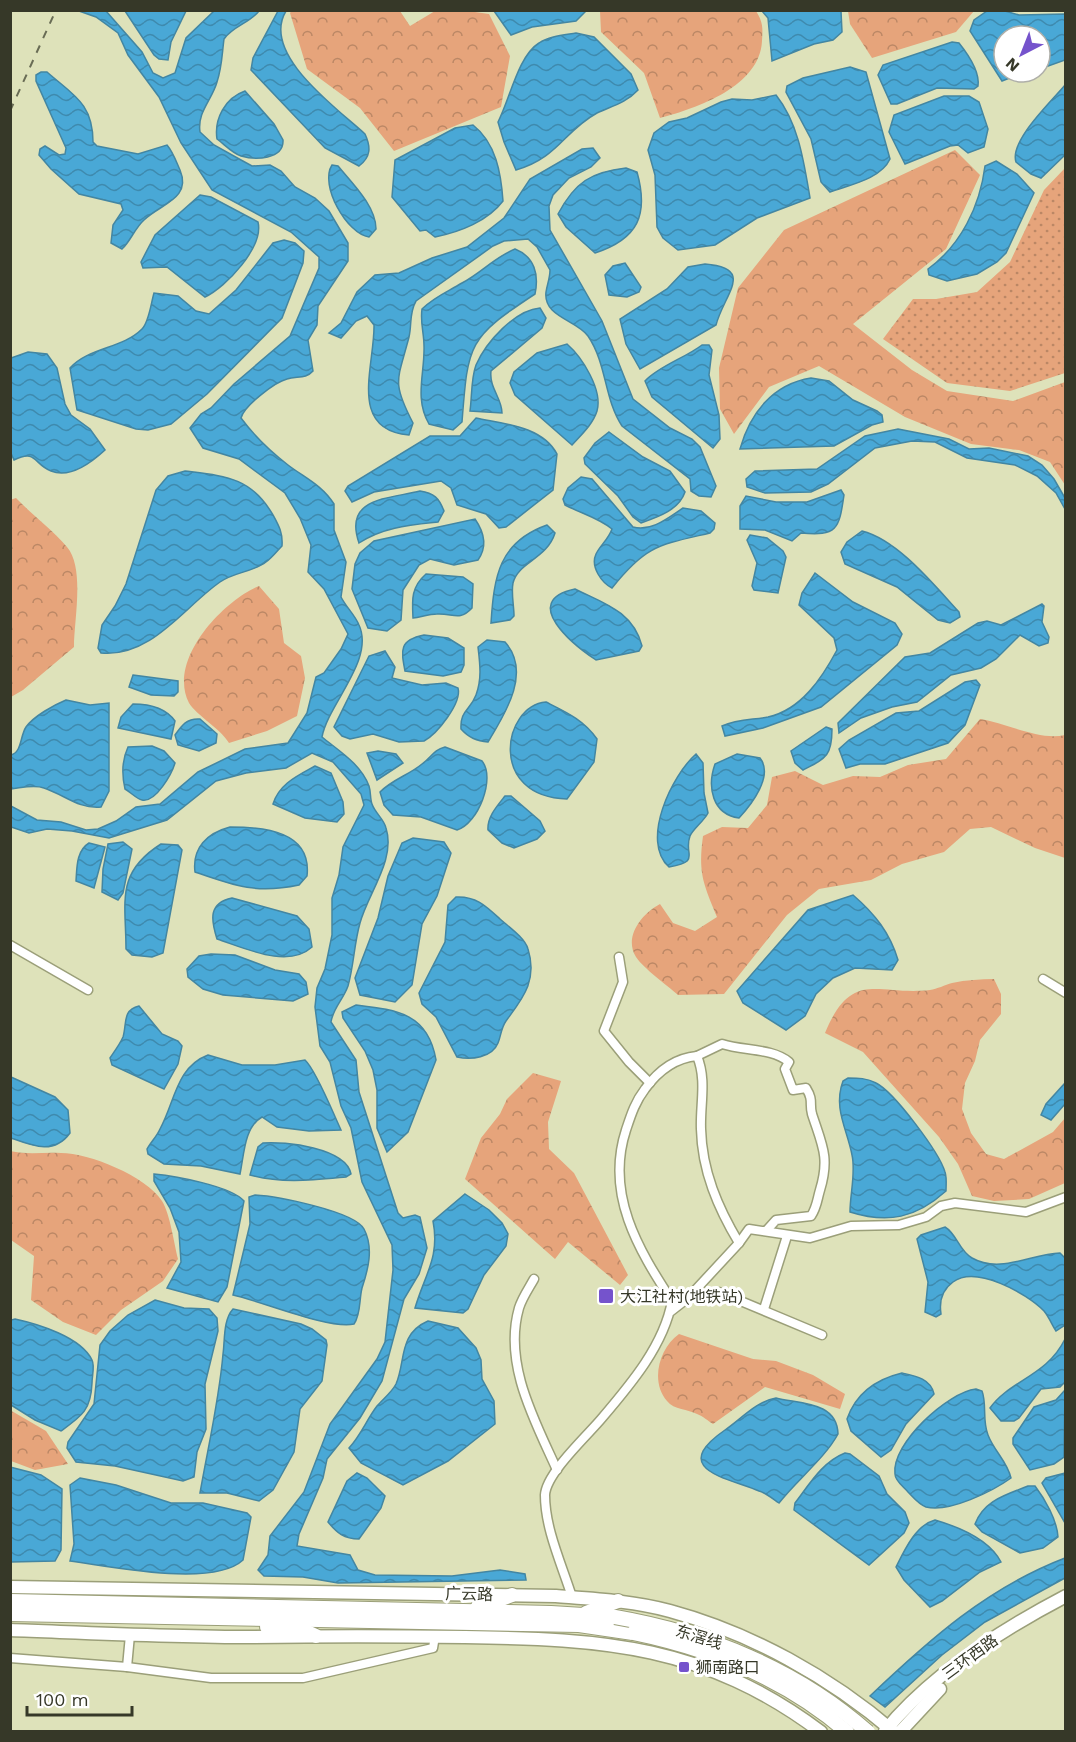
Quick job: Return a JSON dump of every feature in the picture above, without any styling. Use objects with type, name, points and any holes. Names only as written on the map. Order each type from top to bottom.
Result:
[{"type":"main road","name":"广云路","points":[[10,1587],[512,1595],[618,1601],[668,1611],[706,1622],[797,1665],[824,1681],[892,1730]]},
{"type":"main road","points":[[468,1611],[512,1595]]},
{"type":"main road","name":"三环西路","points":[[892,1730],[967,1657],[1065,1596]]},
{"type":"main road","name":"广云路","points":[[10,1601],[468,1611],[615,1617]]},
{"type":"main road","points":[[580,1615],[618,1601]]},
{"type":"main road","name":"三环西路","points":[[892,1730],[924,1705],[970,1661],[1065,1601]]},
{"type":"main road","name":"广云路","points":[[10,1614],[579,1625],[685,1644],[758,1674],[808,1702],[847,1731]]},
{"type":"main road","name":"东滘线","points":[[615,1617],[655,1624],[724,1645],[765,1664],[816,1693],[868,1731]]},
{"type":"main road","points":[[242,1618],[266,1626],[305,1631],[315,1636]]},
{"type":"main road","points":[[10,1630],[130,1635],[435,1636],[602,1642],[692,1662],[735,1679],[775,1700],[821,1731]]},
{"type":"main road","points":[[775,1700],[786,1698],[798,1690],[801,1676],[797,1665]]},
{"type":"main road","points":[[916,1731],[924,1705]]},
{"type":"street","points":[[10,945],[88,990]]},
{"type":"street","points":[[619,957],[623,982],[604,1031],[629,1062],[650,1083]]},
{"type":"street","points":[[1043,979],[1065,993]]},
{"type":"street","points":[[572,1597],[548,1516],[545,1492],[557,1470],[603,1417],[656,1347],[670,1312],[672,1300],[646,1260],[634,1235],[622,1204],[617,1176],[621,1146],[636,1101],[650,1083],[681,1058],[697,1056],[722,1044],[736,1049],[779,1054],[789,1062],[785,1069],[793,1090],[806,1088],[813,1100],[811,1111],[819,1131],[827,1165],[818,1205],[811,1216],[776,1220],[767,1230]]},
{"type":"street","points":[[697,1056],[702,1068],[700,1129],[708,1179],[724,1218],[739,1243]]},
{"type":"street","points":[[670,1312],[688,1298],[749,1229],[810,1238],[851,1226],[899,1225],[926,1217],[940,1206],[955,1203],[1026,1212],[1065,1197]]},
{"type":"street","points":[[764,1309],[787,1236]]},
{"type":"street","points":[[534,1279],[520,1306],[516,1322],[518,1365],[524,1396],[557,1470]]},
{"type":"street","points":[[719,1292],[822,1335]]},
{"type":"street","points":[[127,1667],[130,1635]]},
{"type":"street","points":[[10,1658],[127,1667],[211,1678],[303,1678],[433,1648],[435,1636]]},
{"type":"green space","points":[[292,10],[400,11],[410,26],[435,11],[468,11],[489,14],[510,56],[501,107],[394,151],[360,108],[307,69],[290,13]]},
{"type":"green space","points":[[848,10],[974,11],[956,32],[872,58],[850,24]]},
{"type":"green space","points":[[600,11],[756,11],[762,29],[759,57],[751,71],[724,93],[692,108],[660,118],[644,73],[601,32]]},
{"type":"green space","points":[[955,150],[980,175],[946,249],[853,324],[912,370],[947,391],[1013,401],[1065,382],[1065,485],[1050,462],[1019,450],[971,444],[905,417],[819,366],[769,387],[734,434],[720,409],[719,368],[738,288],[784,230]]},
{"type":"green space","points":[[1065,168],[1065,373],[1010,391],[947,383],[883,339],[913,299],[936,299],[977,292],[1010,262],[1044,190]]},
{"type":"green space","points":[[16,498],[67,547],[76,568],[77,595],[74,647],[23,690],[11,697],[10,500]]},
{"type":"green space","points":[[259,586],[279,609],[284,643],[301,656],[305,678],[297,716],[267,731],[229,743],[189,703],[184,686],[186,669],[192,651],[215,618]]},
{"type":"green space","points":[[980,719],[1034,734],[1065,735],[1065,858],[1035,848],[991,827],[970,829],[944,852],[902,864],[871,880],[819,889],[787,915],[724,994],[678,995],[636,957],[632,941],[633,933],[647,913],[660,904],[673,923],[695,931],[717,917],[703,878],[701,859],[703,836],[722,827],[748,828],[767,805],[772,777],[795,771],[823,785],[853,776],[880,777],[908,765],[946,759]]},
{"type":"green space","points":[[994,979],[1001,994],[1001,1014],[980,1040],[975,1061],[965,1083],[962,1109],[971,1133],[986,1154],[1004,1159],[1053,1132],[1065,1118],[1065,1183],[1029,1199],[994,1201],[972,1196],[958,1164],[939,1137],[863,1052],[825,1033],[835,1013],[845,1000],[856,992],[868,989],[930,990],[957,982]]},
{"type":"green space","points":[[533,1073],[561,1081],[548,1122],[549,1149],[574,1173],[628,1275],[620,1285],[568,1242],[555,1259],[465,1179],[481,1138],[500,1114],[507,1099]]},
{"type":"green space","points":[[10,1151],[73,1154],[101,1162],[143,1183],[154,1192],[165,1207],[178,1259],[163,1281],[121,1310],[96,1335],[63,1322],[31,1300],[34,1256],[11,1240]]},
{"type":"green space","points":[[679,1334],[753,1359],[776,1361],[813,1375],[845,1394],[840,1409],[765,1387],[713,1424],[693,1412],[673,1406],[662,1393],[658,1375],[666,1348]]},
{"type":"green space","points":[[10,1410],[46,1431],[68,1464],[35,1470],[11,1461]]},
{"type":"water","points":[[586,10],[576,21],[532,27],[511,35],[494,11]]},
{"type":"water","points":[[79,11],[106,11],[142,52],[153,73],[163,78],[175,73],[186,38],[214,11],[259,11],[224,39],[219,76],[203,112],[200,132],[214,145],[252,166],[270,165],[281,171],[295,187],[315,198],[329,211],[348,243],[348,261],[318,306],[317,325],[308,340],[313,371],[275,385],[254,401],[241,418],[269,449],[319,487],[334,504],[334,530],[346,562],[341,597],[359,625],[362,639],[361,653],[356,667],[326,724],[322,737],[349,758],[361,771],[370,788],[372,804],[385,825],[388,840],[380,876],[360,923],[348,986],[331,1022],[356,1060],[359,1092],[398,1213],[403,1218],[415,1215],[420,1217],[427,1248],[419,1274],[404,1299],[382,1381],[360,1418],[327,1459],[323,1478],[299,1534],[297,1546],[350,1555],[358,1570],[375,1575],[452,1576],[500,1570],[525,1574],[526,1580],[338,1583],[303,1577],[264,1576],[258,1570],[268,1555],[270,1536],[304,1492],[330,1424],[377,1359],[385,1342],[393,1270],[392,1245],[362,1182],[351,1128],[341,1106],[330,1062],[320,1046],[315,1007],[317,988],[325,969],[332,935],[332,898],[339,875],[343,847],[364,805],[361,794],[333,762],[312,753],[286,768],[246,773],[216,781],[167,820],[109,838],[47,829],[29,833],[11,827],[11,806],[37,820],[61,822],[86,830],[98,829],[116,821],[136,807],[160,804],[198,772],[245,749],[288,743],[307,713],[316,677],[324,673],[341,649],[348,634],[324,589],[308,572],[311,545],[300,518],[285,493],[239,459],[203,448],[190,428],[201,414],[211,408],[234,384],[290,336],[319,268],[319,257],[291,232],[212,190],[181,143],[159,97],[128,55],[118,33],[96,17]]},
{"type":"water","points":[[125,11],[186,11],[171,42],[168,60],[159,59],[154,55]]},
{"type":"water","points":[[278,11],[286,11],[281,28],[284,45],[292,62],[321,95],[365,134],[369,151],[366,159],[359,166],[325,148],[251,70],[253,58]]},
{"type":"water","points":[[762,11],[841,11],[842,32],[833,40],[814,44],[772,61],[768,18]]},
{"type":"water","points":[[987,11],[1005,11],[1019,15],[1065,14],[1065,60],[1052,65],[1052,24],[992,24],[992,65],[970,31],[974,20]]},
{"type":"water","points":[[576,33],[594,37],[631,74],[638,90],[624,101],[586,120],[542,159],[516,170],[498,122],[520,68],[525,58],[539,43],[552,37]]},
{"type":"water","points":[[952,42],[959,43],[969,57],[977,75],[978,86],[974,89],[937,88],[897,104],[891,104],[878,75],[883,65]]},
{"type":"water","points":[[850,67],[866,72],[890,159],[880,172],[855,184],[830,192],[821,182],[811,139],[786,92],[787,86],[803,78]]},
{"type":"water","points":[[47,72],[80,101],[89,118],[93,142],[97,146],[138,154],[167,145],[180,170],[183,180],[178,194],[144,220],[122,249],[111,243],[113,225],[123,210],[121,204],[79,194],[39,155],[40,149],[45,146],[59,155],[65,154],[66,148],[36,81],[36,75]]},
{"type":"water","points":[[1065,85],[1065,155],[1041,178],[1031,174],[1016,162],[1016,153],[1025,133]]},
{"type":"water","points":[[245,91],[274,124],[283,140],[279,152],[274,155],[261,158],[241,156],[217,139],[217,124],[222,110],[238,94]]},
{"type":"water","points":[[776,95],[784,106],[795,131],[803,158],[810,198],[757,218],[715,245],[678,250],[663,238],[657,227],[655,175],[648,150],[654,133],[669,122],[687,118],[721,102],[732,99],[752,100]]},
{"type":"water","points":[[944,96],[969,96],[979,102],[988,129],[984,147],[968,153],[958,145],[950,146],[905,164],[889,132],[894,115]]},
{"type":"water","points":[[473,125],[481,132],[496,159],[503,201],[490,214],[464,229],[435,237],[426,230],[420,231],[392,197],[395,160],[455,128]]},
{"type":"water","points":[[593,148],[600,158],[591,167],[569,178],[553,195],[549,206],[550,230],[602,321],[633,399],[670,428],[692,439],[700,447],[716,486],[711,497],[699,496],[691,491],[690,479],[622,426],[616,416],[599,358],[588,336],[555,313],[546,300],[550,270],[537,247],[528,239],[504,241],[493,246],[416,301],[412,310],[409,337],[399,380],[399,389],[413,423],[409,435],[390,430],[378,421],[371,409],[369,376],[374,325],[367,316],[356,321],[341,338],[329,333],[341,323],[357,292],[375,275],[399,273],[432,258],[467,247],[504,218],[530,179],[582,149]]},
{"type":"water","points":[[996,161],[1017,174],[1034,193],[1006,253],[997,262],[977,274],[947,281],[929,275],[928,269],[950,248],[967,224],[979,196],[985,166]]},
{"type":"water","points":[[332,165],[338,166],[368,203],[376,229],[369,237],[352,227],[337,207],[329,184]]},
{"type":"water","points":[[626,168],[637,172],[640,187],[642,201],[637,223],[621,240],[595,253],[566,227],[558,214],[571,194],[585,180],[603,172]]},
{"type":"water","points":[[200,195],[211,197],[258,222],[255,243],[242,265],[223,285],[205,297],[167,267],[143,268],[141,262],[155,235]]},
{"type":"water","points":[[284,240],[295,243],[304,251],[303,263],[282,318],[207,394],[171,424],[148,430],[136,429],[77,410],[70,368],[86,356],[125,341],[142,329],[148,317],[154,293],[178,296],[196,311],[209,314],[236,290],[273,243]]},
{"type":"water","points":[[515,249],[522,252],[534,267],[535,294],[496,321],[476,345],[470,358],[462,422],[453,430],[429,424],[421,395],[424,356],[422,309]]},
{"type":"water","points":[[625,263],[641,287],[639,292],[627,297],[609,295],[605,275],[613,266]]},
{"type":"water","points":[[705,264],[720,266],[729,271],[733,277],[733,284],[716,325],[640,369],[626,344],[620,319],[667,289],[688,267]]},
{"type":"water","points":[[540,308],[546,318],[542,328],[491,371],[492,383],[502,413],[470,411],[474,370],[487,347],[511,321],[530,310]]},
{"type":"water","points":[[567,344],[590,374],[598,403],[593,420],[572,445],[515,395],[510,383],[514,372],[537,353]]},
{"type":"water","points":[[702,345],[709,345],[712,350],[709,375],[719,415],[720,439],[713,448],[652,397],[645,381],[657,371]]},
{"type":"water","points":[[28,352],[47,354],[57,368],[65,404],[71,415],[90,429],[105,450],[87,464],[73,471],[58,473],[51,471],[27,456],[14,460],[10,451],[11,358]]},
{"type":"water","points":[[811,378],[829,381],[853,400],[877,411],[882,415],[883,422],[872,425],[834,446],[740,449],[750,424],[765,402],[785,387]]},
{"type":"water","points":[[476,418],[532,432],[542,437],[557,454],[553,490],[506,527],[499,528],[486,514],[457,505],[451,488],[441,481],[374,492],[352,502],[345,491],[348,486],[430,436],[460,436]]},
{"type":"water","points":[[898,429],[949,439],[969,449],[989,448],[1028,456],[1042,465],[1054,479],[1065,498],[1065,509],[1056,493],[1037,476],[1015,465],[967,458],[935,442],[912,441],[875,448],[828,484],[811,492],[765,493],[747,487],[746,479],[755,471],[817,469],[865,436]]},
{"type":"water","points":[[609,432],[643,457],[670,471],[685,492],[678,504],[667,512],[641,523],[633,517],[618,496],[585,464],[584,458],[595,443]]},
{"type":"water","points":[[185,471],[225,477],[256,493],[265,502],[277,523],[282,546],[261,565],[220,582],[166,629],[136,648],[101,653],[98,648],[102,625],[126,584],[156,490],[168,476]]},
{"type":"water","points":[[581,477],[592,479],[633,527],[653,526],[683,508],[701,511],[715,523],[714,529],[710,533],[655,549],[634,563],[612,588],[598,574],[595,559],[612,529],[565,505],[563,499],[568,488]]},
{"type":"water","points":[[841,490],[844,495],[838,523],[829,532],[801,533],[792,541],[765,530],[740,529],[740,506],[746,496],[776,502],[807,502]]},
{"type":"water","points":[[420,491],[429,493],[440,503],[444,511],[438,522],[387,530],[359,543],[356,528],[357,517],[363,508],[383,499]]},
{"type":"water","points":[[475,519],[484,539],[483,550],[478,560],[454,565],[430,559],[419,565],[403,590],[401,620],[387,631],[368,628],[352,589],[355,564],[360,553],[374,541]]},
{"type":"water","points":[[547,525],[555,533],[551,542],[540,555],[521,570],[513,583],[514,616],[510,620],[491,623],[494,590],[502,563],[518,541]]},
{"type":"water","points":[[862,531],[875,536],[902,553],[959,612],[960,617],[950,623],[938,620],[897,587],[845,564],[841,552],[847,542]]},
{"type":"water","points":[[750,535],[767,538],[783,551],[786,557],[778,593],[754,590],[752,586],[757,563],[747,540]]},
{"type":"water","points":[[815,573],[853,602],[895,623],[902,634],[897,645],[821,707],[763,728],[725,736],[722,726],[768,717],[791,708],[817,682],[837,650],[834,638],[799,605],[802,593]]},
{"type":"water","points":[[426,574],[463,577],[473,584],[472,608],[459,616],[434,614],[413,618],[415,589]]},
{"type":"water","points":[[575,589],[606,604],[624,616],[638,634],[642,646],[639,651],[596,660],[565,635],[551,613],[551,603],[559,595]]},
{"type":"water","points":[[1042,604],[1044,606],[1042,622],[1049,637],[1048,643],[1039,646],[1020,635],[996,659],[981,668],[951,675],[917,702],[892,707],[861,718],[839,733],[838,723],[905,657],[930,653],[978,623],[987,621],[1001,625]]},
{"type":"water","points":[[424,635],[448,638],[464,648],[464,665],[461,672],[443,676],[405,671],[403,652],[406,643]]},
{"type":"water","points":[[487,640],[505,642],[513,654],[516,666],[513,693],[502,719],[488,742],[473,738],[461,729],[462,718],[474,700],[479,683],[478,647]]},
{"type":"water","points":[[385,651],[395,667],[392,678],[422,685],[446,683],[458,688],[456,702],[447,718],[424,741],[399,742],[373,734],[350,739],[342,736],[334,727],[369,656]]},
{"type":"water","points":[[133,675],[178,681],[178,692],[174,696],[151,695],[129,687]]},
{"type":"water","points":[[976,680],[980,685],[965,725],[948,743],[885,764],[860,764],[846,768],[839,749],[849,740],[896,713],[919,711],[965,682]]},
{"type":"water","points":[[66,700],[90,705],[109,703],[109,791],[101,807],[78,804],[40,787],[11,789],[11,755],[17,751],[26,727],[39,715]]},
{"type":"water","points":[[546,702],[580,722],[597,739],[594,762],[567,799],[542,794],[524,784],[514,768],[510,751],[512,734],[520,719],[531,707]]},
{"type":"water","points":[[133,704],[156,707],[171,716],[175,721],[171,739],[118,728],[121,717]]},
{"type":"water","points":[[200,719],[217,734],[216,743],[199,751],[178,745],[175,735],[180,728],[188,721]]},
{"type":"water","points":[[826,727],[832,729],[829,751],[822,759],[803,770],[795,763],[791,751]]},
{"type":"water","points":[[152,746],[164,751],[175,763],[158,792],[147,800],[142,800],[125,789],[123,773],[125,757],[128,747]]},
{"type":"water","points":[[445,747],[482,761],[486,769],[486,789],[483,800],[472,819],[457,830],[421,817],[393,815],[384,805],[380,792]]},
{"type":"water","points":[[378,751],[396,754],[403,763],[377,780],[367,753]]},
{"type":"water","points":[[696,754],[703,763],[704,793],[708,813],[690,836],[688,860],[669,867],[661,856],[658,825],[669,792]]},
{"type":"water","points":[[737,754],[760,758],[764,765],[763,781],[759,790],[739,818],[723,811],[717,805],[712,790],[715,764]]},
{"type":"water","points":[[315,766],[331,773],[343,802],[344,814],[337,822],[305,818],[273,804],[284,786]]},
{"type":"water","points":[[505,796],[511,796],[540,821],[545,831],[537,839],[514,848],[502,843],[488,830],[491,816]]},
{"type":"water","points":[[230,827],[271,831],[294,841],[302,849],[307,861],[307,876],[299,885],[258,889],[234,885],[195,872],[196,856],[203,843],[214,833]]},
{"type":"water","points":[[413,838],[444,842],[451,853],[437,896],[422,924],[412,985],[395,1002],[360,995],[355,978],[378,918],[388,876],[402,843]]},
{"type":"water","points":[[123,842],[132,849],[123,893],[118,900],[102,892],[103,869],[108,844]]},
{"type":"water","points":[[89,843],[105,847],[94,888],[76,881],[79,855]]},
{"type":"water","points":[[161,844],[178,845],[182,850],[163,953],[152,957],[132,955],[126,949],[126,890],[136,866]]},
{"type":"water","points":[[853,895],[875,917],[891,941],[898,960],[892,970],[855,968],[833,978],[816,994],[805,1016],[786,1030],[743,1003],[737,991],[808,910]]},
{"type":"water","points":[[456,897],[475,900],[490,910],[524,941],[531,960],[527,989],[504,1024],[498,1043],[491,1052],[475,1058],[457,1057],[436,1017],[422,1004],[419,993],[445,942],[448,905]]},
{"type":"water","points":[[232,898],[297,916],[309,929],[312,947],[302,953],[279,957],[217,939],[213,925],[213,913],[224,900]]},
{"type":"water","points":[[235,955],[275,970],[299,974],[306,982],[308,994],[293,1001],[223,995],[203,989],[188,977],[187,969],[199,956]]},
{"type":"water","points":[[356,1005],[397,1012],[418,1023],[432,1044],[436,1060],[408,1132],[387,1152],[377,1128],[377,1090],[373,1070],[365,1051],[343,1018],[342,1012]]},
{"type":"water","points":[[139,1006],[162,1034],[178,1041],[182,1046],[178,1064],[164,1089],[112,1065],[110,1058],[123,1037],[126,1018],[130,1011]]},
{"type":"water","points":[[208,1055],[242,1065],[275,1065],[305,1060],[319,1082],[341,1130],[309,1131],[277,1127],[262,1117],[248,1135],[240,1174],[201,1166],[164,1164],[148,1154],[147,1149],[159,1132],[183,1077],[189,1068]]},
{"type":"water","points":[[11,1077],[55,1097],[68,1110],[70,1133],[64,1140],[43,1147],[11,1138]]},
{"type":"water","points":[[848,1078],[859,1078],[876,1083],[894,1098],[915,1123],[945,1172],[946,1191],[935,1200],[912,1213],[889,1218],[864,1216],[850,1212],[853,1162],[839,1100],[843,1081]]},
{"type":"water","points":[[1065,1083],[1065,1104],[1051,1120],[1041,1115],[1046,1104]]},
{"type":"water","points":[[263,1143],[285,1143],[327,1152],[347,1165],[351,1174],[346,1177],[298,1180],[274,1180],[250,1175],[258,1147]]},
{"type":"water","points":[[154,1174],[215,1186],[244,1201],[227,1287],[218,1302],[167,1288],[181,1262],[179,1232],[170,1208],[154,1181]]},
{"type":"water","points":[[465,1194],[489,1210],[502,1223],[508,1234],[506,1246],[484,1275],[468,1309],[463,1313],[415,1308],[433,1255],[435,1234],[433,1221]]},
{"type":"water","points":[[255,1195],[296,1201],[331,1211],[357,1222],[364,1229],[369,1244],[369,1259],[359,1311],[354,1324],[329,1323],[233,1295],[250,1224],[249,1197]]},
{"type":"water","points":[[945,1227],[968,1255],[983,1262],[1005,1264],[1060,1253],[1065,1258],[1065,1325],[1056,1331],[1044,1311],[1025,1296],[1000,1283],[974,1277],[963,1278],[949,1285],[942,1296],[941,1314],[936,1317],[925,1312],[928,1282],[917,1239],[921,1235]]},
{"type":"water","points":[[155,1300],[184,1308],[209,1309],[217,1318],[218,1331],[205,1384],[206,1429],[197,1452],[194,1477],[183,1481],[115,1466],[76,1462],[67,1448],[68,1442],[94,1404],[100,1345],[110,1331],[128,1315]]},
{"type":"water","points":[[233,1309],[301,1324],[326,1340],[327,1345],[322,1381],[300,1409],[294,1452],[273,1490],[259,1501],[227,1493],[200,1493],[219,1389],[226,1324]]},
{"type":"water","points":[[15,1319],[47,1328],[69,1338],[86,1352],[93,1362],[90,1400],[84,1412],[61,1431],[35,1420],[11,1405],[11,1320]]},
{"type":"water","points":[[428,1321],[458,1328],[476,1348],[481,1360],[482,1379],[494,1401],[495,1424],[448,1461],[403,1485],[361,1463],[349,1448],[377,1406],[396,1384],[407,1341],[418,1326]]},
{"type":"water","points":[[1065,1339],[1065,1382],[1060,1387],[1041,1389],[1019,1418],[1014,1421],[1001,1421],[990,1408],[1008,1391],[1039,1370]]},
{"type":"water","points":[[902,1373],[926,1382],[934,1394],[906,1424],[891,1450],[881,1457],[851,1431],[847,1419],[856,1402],[868,1388]]},
{"type":"water","points":[[976,1389],[982,1391],[988,1435],[1007,1466],[1011,1478],[970,1500],[946,1507],[926,1507],[916,1501],[896,1479],[896,1462],[911,1435],[937,1409],[964,1392]]},
{"type":"water","points":[[1065,1390],[1064,1457],[1054,1464],[1030,1470],[1013,1444],[1013,1438],[1034,1407],[1056,1400]]},
{"type":"water","points":[[776,1398],[805,1403],[824,1410],[836,1423],[838,1434],[826,1452],[779,1503],[762,1492],[720,1477],[709,1471],[702,1463],[702,1455],[709,1444],[749,1411]]},
{"type":"water","points":[[845,1453],[850,1454],[879,1476],[887,1494],[905,1512],[909,1523],[904,1533],[869,1565],[794,1510],[795,1503],[817,1475],[829,1462]]},
{"type":"water","points":[[10,1467],[41,1475],[62,1489],[61,1550],[55,1561],[11,1562]]},
{"type":"water","points":[[357,1473],[367,1478],[385,1496],[381,1508],[359,1539],[341,1535],[328,1522],[347,1481]]},
{"type":"water","points":[[1066,1473],[1065,1523],[1042,1483],[1046,1478]]},
{"type":"water","points":[[80,1478],[116,1485],[171,1503],[203,1503],[247,1513],[251,1517],[243,1560],[229,1568],[209,1573],[186,1574],[160,1573],[70,1561],[74,1544],[70,1485]]},
{"type":"water","points":[[1028,1486],[1035,1486],[1046,1503],[1053,1517],[1058,1537],[1043,1548],[1020,1553],[982,1532],[975,1524],[990,1504]]},
{"type":"water","points":[[935,1520],[954,1526],[981,1540],[1001,1562],[980,1572],[942,1601],[930,1607],[904,1580],[896,1567],[917,1532]]},
{"type":"water","points":[[1065,1558],[1065,1578],[985,1622],[942,1655],[885,1707],[870,1696],[938,1635],[985,1600],[1010,1584]]},
{"type":"railway","points":[[10,111],[56,10]]},
{"type":"place","name":"大江社村(地铁站)","points":[[606,1296]]},
{"type":"place","name":"狮南路口","points":[[684,1667]]}]
